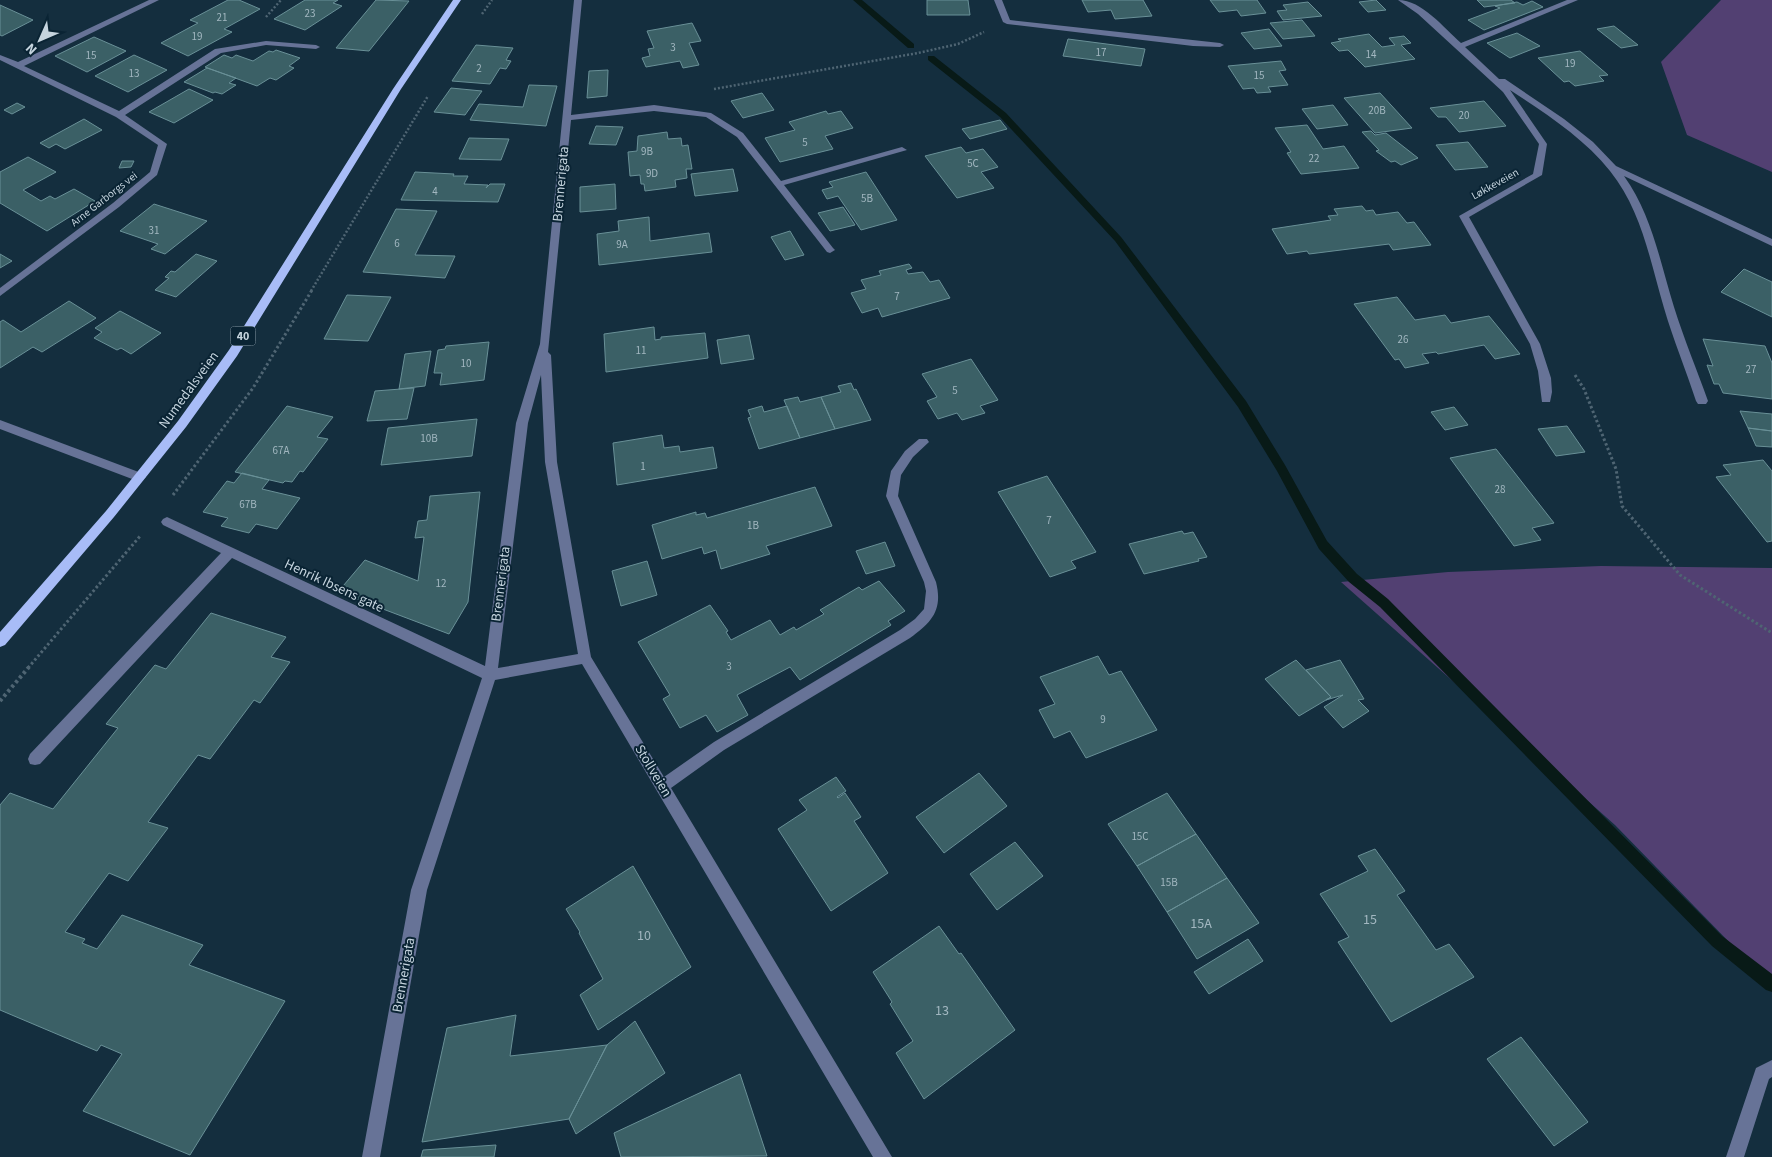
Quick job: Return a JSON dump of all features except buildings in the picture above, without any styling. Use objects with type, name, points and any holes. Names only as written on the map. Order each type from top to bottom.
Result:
[{"type":"main road","name":"Numedalsveien","points":[[0,640],[104,522],[182,424],[233,353],[436,29],[455,4],[463,0]]},
{"type":"street","points":[[17,66],[154,0]]},
{"type":"street","name":"Brennerigata","points":[[371,1157],[419,890],[490,675],[522,423],[546,344],[578,0]]},
{"type":"street","points":[[998,0],[1007,22],[1054,26],[1146,39],[1220,45]]},
{"type":"street","name":"Løkkeveien","points":[[1402,0],[1421,12],[1506,90],[1543,144],[1537,175],[1464,216],[1534,344],[1542,363],[1547,390],[1546,399]]},
{"type":"street","points":[[1460,46],[1574,0]]},
{"type":"street","points":[[119,114],[218,51],[266,43],[316,47]]},
{"type":"street","name":"Arne Garborgs vei","points":[[0,57],[119,114],[163,144],[154,173],[0,293]]},
{"type":"street","points":[[1487,72],[1520,92],[1586,142],[1613,168],[1630,192],[1645,223],[1670,310],[1702,401]]},
{"type":"street","points":[[567,118],[654,108],[708,115],[740,135],[830,250]]},
{"type":"street","points":[[779,184],[902,150]]},
{"type":"street","points":[[1613,168],[1638,178],[1772,243]]},
{"type":"street","name":"Stollveien","points":[[546,344],[552,462],[585,658],[884,1157]]},
{"type":"street","points":[[0,424],[140,477]]},
{"type":"street","points":[[662,786],[719,746],[904,634],[928,615],[934,596],[930,582],[892,496],[895,474],[909,454],[924,442]]},
{"type":"street","name":"Henrik Ibsens gate","points":[[167,522],[490,675]]},
{"type":"street","points":[[35,759],[229,553]]},
{"type":"street","points":[[490,675],[585,658]]},
{"type":"street","points":[[1735,1157],[1762,1074],[1772,1068]]},
{"type":"path","points":[[705,91],[958,44],[1007,22]]},
{"type":"path","points":[[1574,372],[1584,389],[1616,469],[1622,506],[1680,575],[1772,633]]},
{"type":"shaded area","points":[[1721,0],[1772,0],[1772,172],[1687,135],[1661,62]]},
{"type":"shaded area","points":[[1601,566],[1772,568],[1772,986],[1615,825],[1341,582],[1448,572]]},
{"type":"waterway","points":[[857,0],[911,46]]},
{"type":"waterway","points":[[931,58],[1003,115],[1118,239],[1242,404],[1281,468],[1323,545],[1353,578],[1384,603],[1717,941],[1772,984]]}]
